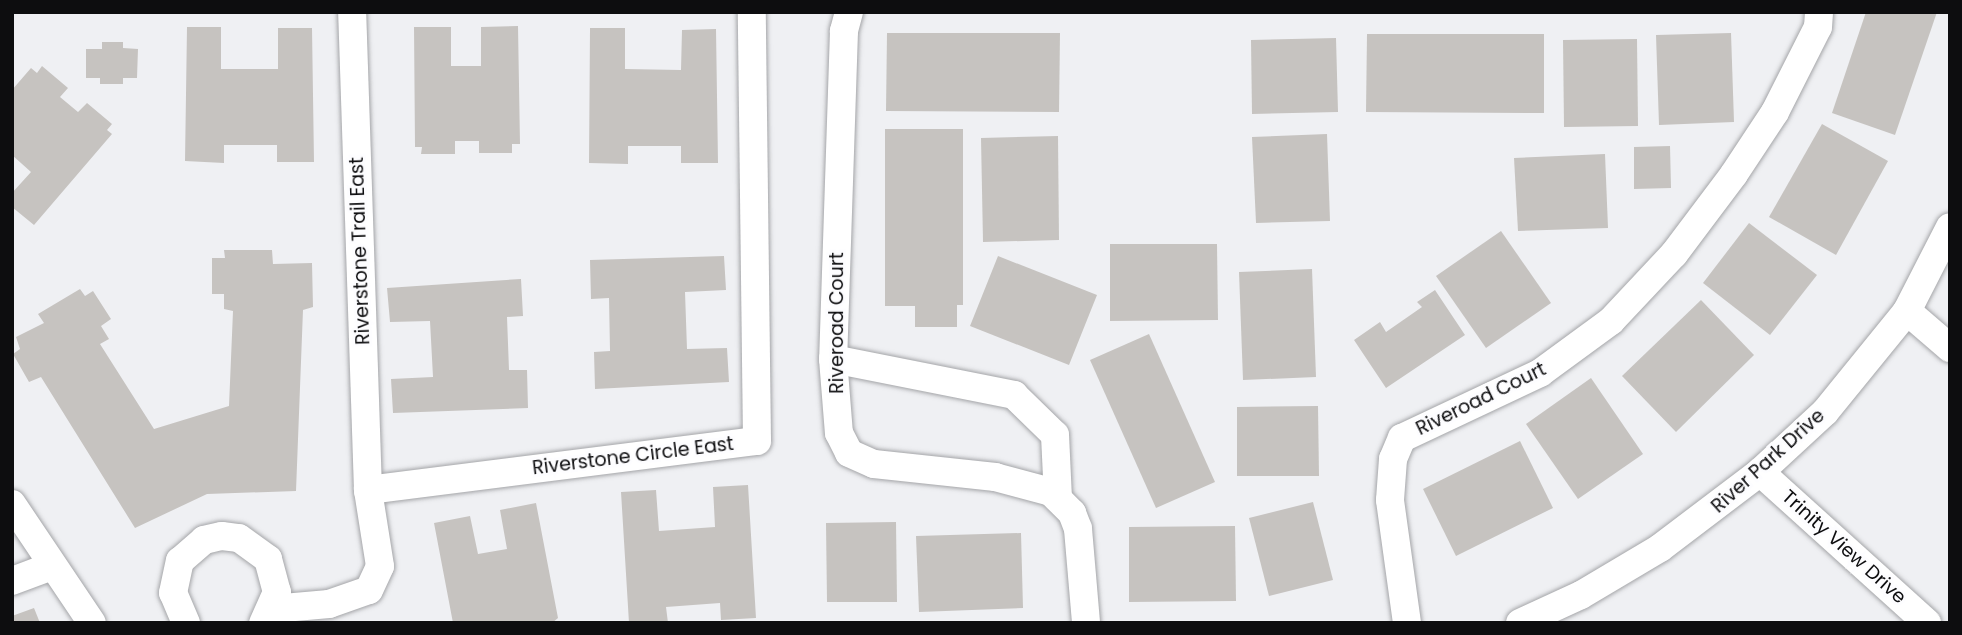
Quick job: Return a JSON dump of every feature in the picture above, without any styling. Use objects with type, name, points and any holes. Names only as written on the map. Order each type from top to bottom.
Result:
[{"type":"street","name":"Riverstone Trail East","points":[[352,12],[368,489]]},
{"type":"street","name":"Riverstone Circle East","points":[[368,489],[757,441],[752,12]]},
{"type":"street","name":"Riveroad Court","points":[[849,12],[844,31],[833,359],[839,433],[849,453],[874,464],[995,477],[1058,498]]},
{"type":"street","name":"Riveroad Court","points":[[1407,623],[1390,500],[1392,459],[1402,438],[1540,373],[1611,321],[1674,254],[1734,174],[1774,112],[1818,27],[1819,12]]},
{"type":"street","name":"River Park Drive","points":[[1520,623],[1650,554],[1698,523],[1760,472],[1825,412],[1907,311],[1950,227]]},
{"type":"street","points":[[1907,311],[1950,348]]},
{"type":"street","points":[[833,359],[1014,395],[1055,435],[1058,498],[1072,513],[1078,529],[1086,623]]},
{"type":"street","name":"Trinity View Drive","points":[[1760,472],[1927,623]]},
{"type":"street","points":[[185,623],[173,593],[180,561],[204,540],[222,536],[239,538],[268,559],[276,584],[268,616],[329,604],[369,590],[380,566],[368,489]]},
{"type":"street","points":[[12,504],[92,623]]},
{"type":"street","points":[[12,581],[52,566]]},
{"type":"building","points":[[1866,12],[1937,12],[1895,135],[1832,113]]},
{"type":"building","points":[[518,26],[520,144],[512,144],[512,153],[479,153],[479,141],[455,141],[455,154],[421,154],[422,147],[415,147],[414,27],[451,27],[451,66],[481,66],[481,27]]},
{"type":"building","points":[[187,27],[221,27],[221,69],[278,69],[278,28],[312,28],[314,162],[277,162],[277,145],[224,145],[224,163],[185,161]]},
{"type":"building","points":[[590,28],[625,28],[625,69],[681,70],[682,30],[716,29],[718,163],[681,163],[681,146],[628,146],[628,164],[589,163]]},
{"type":"building","points":[[887,33],[1060,33],[1059,112],[886,111]]},
{"type":"building","points":[[1731,33],[1734,122],[1659,125],[1656,35]]},
{"type":"building","points":[[1367,34],[1544,34],[1544,113],[1366,112]]},
{"type":"building","points":[[1336,38],[1338,112],[1252,114],[1251,40]]},
{"type":"building","points":[[1637,39],[1638,126],[1564,127],[1563,40]]},
{"type":"building","points":[[102,42],[123,42],[123,48],[138,49],[137,78],[123,78],[123,84],[100,84],[100,78],[86,78],[86,49],[102,49]]},
{"type":"building","points":[[42,66],[68,88],[60,97],[78,112],[87,103],[112,124],[107,130],[112,134],[34,225],[12,207],[12,193],[31,172],[12,155],[12,90],[31,68],[37,73]]},
{"type":"building","points":[[1822,124],[1888,161],[1836,255],[1769,217]]},
{"type":"building","points":[[885,129],[963,129],[963,305],[957,305],[957,327],[915,327],[915,306],[885,306]]},
{"type":"building","points":[[1327,134],[1330,221],[1256,223],[1252,137]]},
{"type":"building","points":[[1058,136],[1059,240],[983,242],[981,138]]},
{"type":"building","points":[[1670,146],[1671,188],[1634,189],[1634,147]]},
{"type":"building","points":[[1605,154],[1608,228],[1518,231],[1514,158]]},
{"type":"building","points":[[1749,223],[1817,275],[1770,335],[1703,283]]},
{"type":"building","points":[[1501,231],[1551,303],[1486,348],[1436,276]]},
{"type":"building","points":[[1110,244],[1217,244],[1218,320],[1110,321]]},
{"type":"building","points":[[224,250],[272,250],[273,264],[312,263],[313,307],[303,310],[296,491],[207,494],[135,528],[41,377],[29,382],[13,354],[20,349],[16,337],[44,323],[38,314],[80,289],[85,296],[93,291],[111,319],[101,326],[109,339],[100,344],[154,429],[229,406],[233,311],[224,309],[224,294],[212,294],[212,258],[225,258]]},
{"type":"building","points":[[724,256],[726,290],[685,292],[687,349],[727,348],[729,382],[595,389],[594,352],[610,351],[609,298],[591,299],[590,260]]},
{"type":"building","points":[[998,256],[1097,295],[1069,365],[970,326]]},
{"type":"building","points":[[1312,269],[1316,377],[1243,380],[1239,272]]},
{"type":"building","points":[[521,279],[523,316],[507,317],[509,370],[527,370],[528,408],[393,413],[391,379],[433,377],[430,321],[390,322],[387,288]]},
{"type":"building","points":[[1435,290],[1465,335],[1386,388],[1354,340],[1380,322],[1386,332],[1422,307],[1417,302]]},
{"type":"building","points":[[1701,300],[1754,355],[1676,432],[1622,376]]},
{"type":"building","points":[[1149,334],[1215,482],[1156,508],[1090,360]]},
{"type":"building","points":[[1591,378],[1643,454],[1578,499],[1526,424]]},
{"type":"building","points":[[1318,406],[1319,476],[1237,476],[1237,407]]},
{"type":"building","points":[[1520,441],[1553,508],[1456,556],[1423,489]]},
{"type":"building","points":[[748,485],[756,618],[721,620],[720,603],[666,607],[668,623],[629,623],[621,492],[656,490],[659,531],[715,527],[713,487]]},
{"type":"building","points":[[1313,502],[1333,580],[1269,596],[1249,518]]},
{"type":"building","points":[[536,503],[558,618],[552,623],[453,623],[434,523],[470,516],[478,554],[507,549],[500,510]]},
{"type":"building","points":[[896,522],[897,602],[827,602],[826,523]]},
{"type":"building","points":[[1235,526],[1236,601],[1129,602],[1129,527]]},
{"type":"building","points":[[1021,533],[1023,608],[919,612],[916,536]]},
{"type":"building","points":[[34,608],[40,623],[12,623],[12,616]]}]
